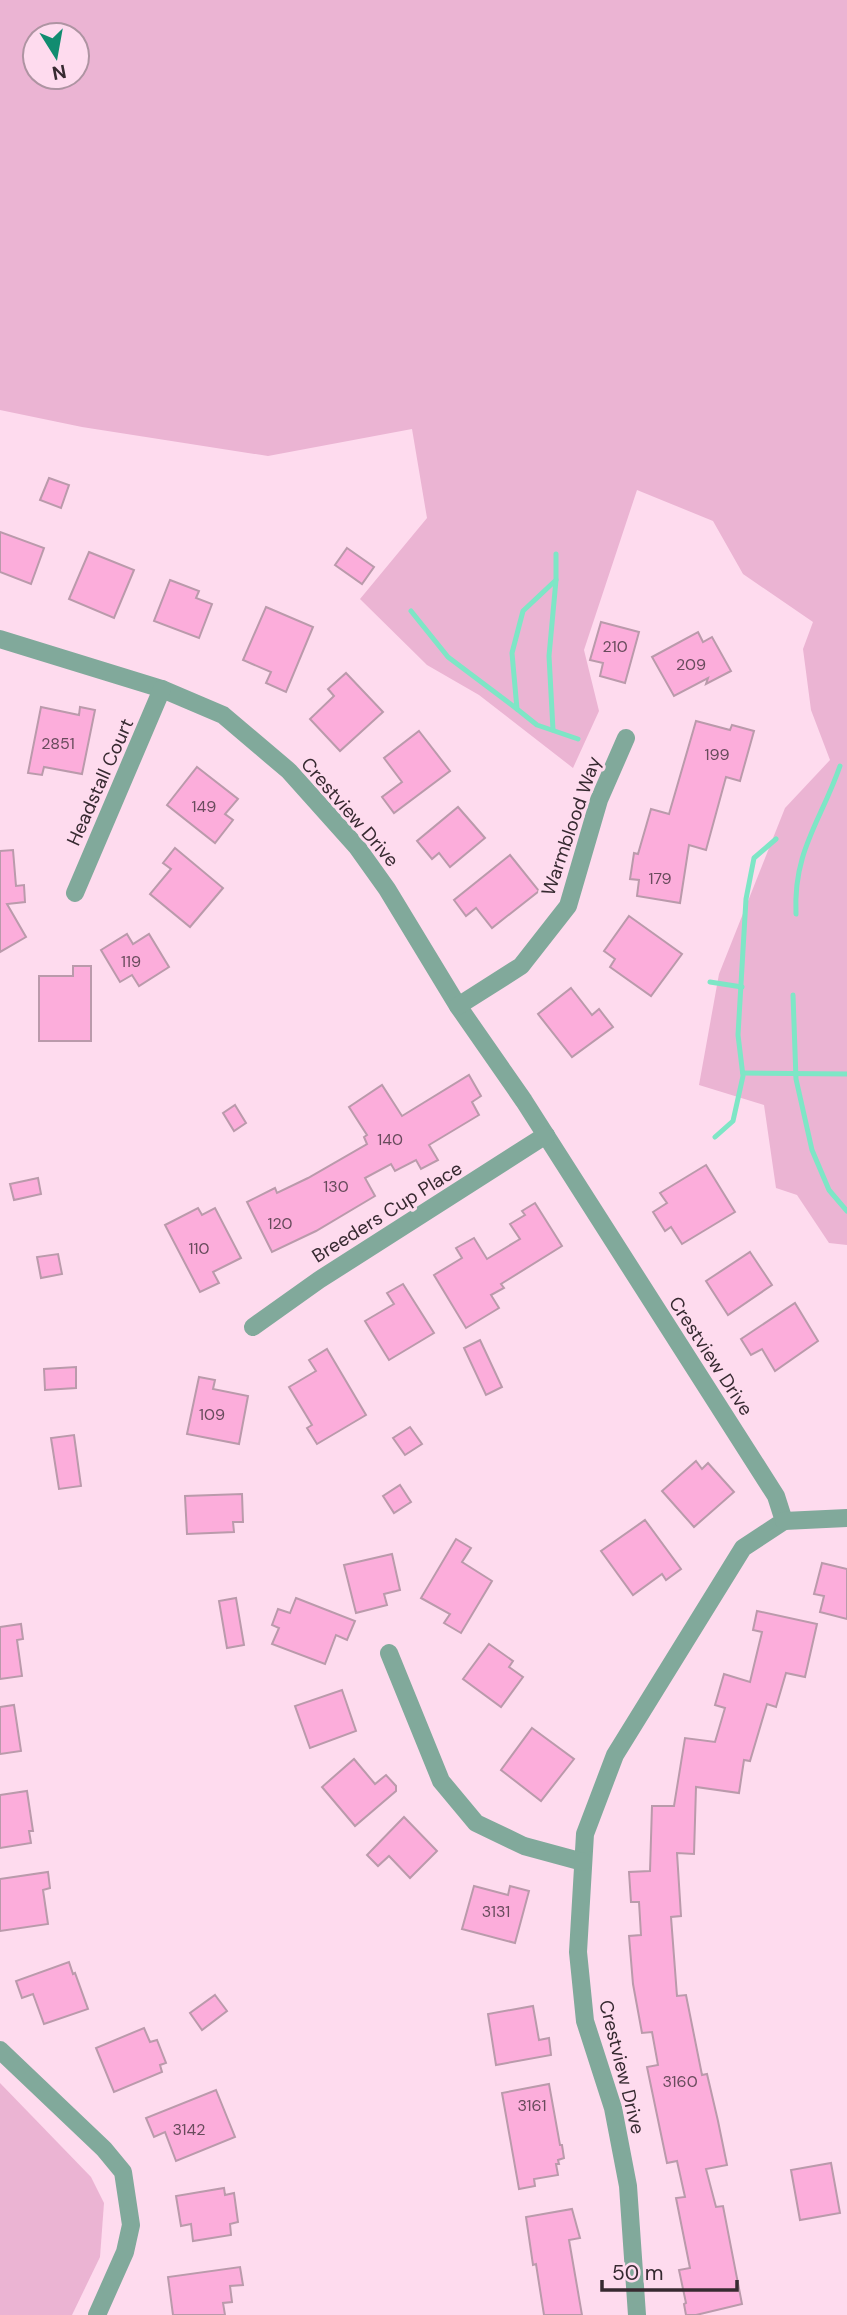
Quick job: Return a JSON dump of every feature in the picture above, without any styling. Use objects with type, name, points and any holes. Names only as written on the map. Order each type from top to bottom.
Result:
[{"type":"street","name":"Crestview Drive","points":[[0,639],[162,689],[223,715],[289,771],[357,847],[387,889],[458,1006],[546,1135],[776,1496],[784,1521],[743,1548],[615,1755],[584,1834],[578,1952],[585,2021],[613,2108],[628,2186],[637,2315]]},
{"type":"street","name":"Headstall Court","points":[[75,892],[162,689]]},
{"type":"street","name":"Warmblood Way","points":[[458,1006],[521,966],[568,906],[598,800],[626,738]]},
{"type":"street","name":"Breeders Cup Place","points":[[253,1327],[319,1280],[546,1135]]},
{"type":"street","points":[[784,1521],[847,1518]]},
{"type":"street","points":[[389,1653],[441,1781],[476,1823],[524,1846],[583,1862]]},
{"type":"street","points":[[0,2050],[104,2149],[123,2172],[131,2225],[125,2252],[97,2315]]},
{"type":"shaded area","points":[[0,0],[847,0],[847,1245],[829,1243],[797,1195],[776,1188],[764,1105],[699,1085],[719,974],[785,808],[830,760],[811,710],[803,649],[813,622],[743,574],[713,521],[637,490],[584,650],[599,711],[573,768],[479,695],[427,665],[360,599],[427,518],[412,429],[268,456],[82,427],[0,410]]},
{"type":"shaded area","points":[[0,2083],[91,2177],[104,2203],[100,2257],[72,2315],[0,2315]]},
{"type":"building","points":[[49,478],[69,485],[61,508],[40,500]]},
{"type":"building","points":[[0,532],[44,548],[31,584],[0,572]]},
{"type":"building","points":[[347,548],[374,567],[362,584],[335,565]]},
{"type":"building","points":[[89,552],[134,570],[114,618],[69,599]]},
{"type":"building","points":[[170,580],[199,591],[196,598],[212,604],[199,638],[154,621]]},
{"type":"building","points":[[266,607],[313,627],[286,692],[266,683],[271,672],[243,660]]},
{"type":"building","points":[[601,622],[639,632],[625,683],[600,676],[603,663],[590,660]]},
{"type":"building","points":[[698,632],[703,642],[712,637],[731,671],[706,684],[708,678],[674,696],[652,657]]},
{"type":"building","points":[[346,673],[383,712],[340,751],[310,719],[334,696],[328,689]]},
{"type":"building","points":[[41,707],[79,715],[80,707],[95,710],[82,774],[44,767],[42,775],[28,773]]},
{"type":"building","points":[[696,721],[730,730],[732,725],[754,731],[740,781],[726,777],[706,850],[689,845],[680,903],[637,896],[639,880],[630,879],[634,853],[638,854],[651,809],[669,814]]},
{"type":"building","points":[[419,731],[450,771],[394,813],[382,797],[402,782],[384,758]]},
{"type":"building","points":[[197,767],[238,799],[225,814],[233,820],[215,843],[167,805]]},
{"type":"building","points":[[458,807],[485,838],[450,867],[439,853],[432,859],[417,841]]},
{"type":"building","points":[[175,848],[223,888],[190,927],[150,894],[171,869],[163,863]]},
{"type":"building","points":[[13,850],[16,886],[24,885],[25,902],[7,904],[26,937],[0,952],[0,851]]},
{"type":"building","points":[[510,855],[539,891],[492,928],[476,908],[466,916],[454,900]]},
{"type":"building","points":[[629,916],[682,954],[651,996],[610,967],[615,959],[604,951]]},
{"type":"building","points":[[127,934],[133,944],[149,934],[169,967],[139,986],[132,975],[120,982],[101,950]]},
{"type":"building","points":[[73,966],[91,966],[91,1041],[39,1041],[39,976],[73,976]]},
{"type":"building","points":[[571,988],[592,1015],[599,1009],[613,1027],[572,1057],[538,1014]]},
{"type":"building","points":[[469,1075],[481,1096],[472,1102],[479,1115],[429,1145],[438,1160],[421,1169],[416,1160],[395,1171],[391,1164],[365,1178],[375,1196],[316,1231],[272,1252],[247,1202],[275,1188],[277,1193],[367,1144],[364,1137],[367,1135],[349,1107],[382,1085],[402,1116]]},
{"type":"building","points":[[235,1105],[246,1123],[234,1131],[223,1113]]},
{"type":"building","points":[[706,1165],[735,1212],[682,1244],[671,1227],[665,1231],[653,1212],[667,1203],[660,1193]]},
{"type":"building","points":[[38,1178],[41,1194],[14,1200],[10,1184]]},
{"type":"building","points":[[535,1203],[562,1246],[501,1284],[504,1288],[491,1295],[499,1308],[466,1328],[434,1275],[462,1258],[456,1248],[474,1238],[487,1259],[520,1239],[510,1224],[525,1215],[522,1211]]},
{"type":"building","points":[[198,1208],[202,1215],[215,1208],[241,1258],[213,1272],[219,1283],[200,1292],[165,1225]]},
{"type":"building","points":[[750,1252],[772,1285],[728,1315],[706,1281]]},
{"type":"building","points":[[58,1254],[62,1274],[41,1278],[37,1257]]},
{"type":"building","points":[[403,1284],[434,1333],[389,1360],[365,1321],[394,1304],[387,1293]]},
{"type":"building","points":[[795,1303],[818,1341],[775,1371],[762,1349],[751,1355],[741,1339]]},
{"type":"building","points":[[480,1340],[502,1387],[486,1395],[464,1348]]},
{"type":"building","points":[[327,1349],[366,1415],[317,1444],[307,1428],[312,1425],[289,1387],[316,1371],[309,1360]]},
{"type":"building","points":[[76,1367],[76,1388],[45,1390],[44,1369]]},
{"type":"building","points":[[199,1377],[215,1380],[213,1389],[248,1396],[239,1444],[187,1434]]},
{"type":"building","points":[[410,1427],[422,1444],[405,1455],[393,1438]]},
{"type":"building","points":[[74,1435],[81,1486],[59,1489],[51,1438]]},
{"type":"building","points":[[696,1461],[702,1469],[708,1463],[734,1492],[694,1527],[662,1491]]},
{"type":"building","points":[[400,1485],[411,1502],[394,1513],[383,1496]]},
{"type":"building","points":[[242,1494],[243,1522],[233,1522],[234,1532],[187,1534],[185,1496]]},
{"type":"building","points":[[645,1520],[681,1569],[666,1580],[662,1574],[633,1595],[601,1551]]},
{"type":"building","points":[[456,1539],[471,1548],[462,1562],[492,1581],[461,1633],[444,1623],[450,1614],[421,1598]]},
{"type":"building","points":[[392,1554],[400,1590],[384,1594],[387,1605],[356,1613],[344,1565]]},
{"type":"building","points":[[822,1563],[847,1569],[847,1619],[820,1612],[824,1596],[814,1594]]},
{"type":"building","points":[[236,1598],[244,1645],[227,1648],[219,1601]]},
{"type":"building","points":[[296,1598],[355,1621],[347,1640],[336,1635],[325,1664],[272,1644],[279,1628],[272,1625],[278,1609],[290,1613]]},
{"type":"building","points":[[757,1611],[817,1624],[805,1677],[786,1673],[776,1707],[767,1704],[750,1761],[744,1760],[739,1793],[696,1787],[694,1854],[677,1853],[681,1916],[671,1917],[677,1996],[686,1995],[702,2075],[707,2074],[718,2121],[727,2165],[706,2169],[716,2207],[723,2206],[742,2304],[686,2315],[679,2270],[690,2268],[676,2198],[685,2197],[677,2161],[667,2163],[647,2067],[658,2065],[652,2032],[642,2033],[633,1984],[629,1936],[641,1935],[639,1902],[631,1902],[629,1872],[650,1871],[652,1806],[674,1806],[685,1738],[715,1742],[725,1708],[715,1705],[724,1674],[750,1682],[762,1632],[753,1630]]},
{"type":"building","points":[[21,1624],[23,1639],[17,1640],[22,1676],[0,1679],[0,1627]]},
{"type":"building","points":[[489,1644],[513,1661],[509,1667],[523,1677],[501,1707],[463,1679]]},
{"type":"building","points":[[342,1690],[356,1731],[310,1748],[295,1706]]},
{"type":"building","points":[[14,1705],[21,1751],[0,1754],[0,1707]]},
{"type":"building","points":[[532,1728],[574,1759],[541,1801],[501,1770]]},
{"type":"building","points":[[354,1759],[375,1784],[386,1775],[396,1786],[396,1791],[355,1826],[322,1787]]},
{"type":"building","points":[[27,1791],[33,1831],[29,1831],[31,1843],[0,1848],[0,1795]]},
{"type":"building","points":[[404,1817],[437,1851],[410,1878],[389,1856],[378,1866],[367,1855]]},
{"type":"building","points":[[48,1872],[50,1888],[43,1890],[48,1924],[0,1931],[0,1879]]},
{"type":"building","points":[[474,1886],[508,1895],[510,1886],[529,1891],[515,1943],[462,1929]]},
{"type":"building","points":[[69,1962],[88,2009],[44,2024],[33,1994],[22,1998],[16,1981]]},
{"type":"building","points":[[215,1995],[227,2011],[202,2030],[190,2013]]},
{"type":"building","points":[[533,2006],[539,2040],[549,2038],[551,2055],[496,2065],[488,2014]]},
{"type":"building","points":[[144,2028],[150,2042],[157,2040],[166,2063],[160,2065],[162,2072],[114,2092],[96,2048]]},
{"type":"building","points":[[549,2084],[564,2158],[556,2164],[558,2175],[534,2179],[535,2186],[519,2189],[502,2093]]},
{"type":"building","points":[[216,2090],[235,2137],[176,2161],[165,2132],[154,2137],[146,2118]]},
{"type":"building","points":[[831,2163],[840,2213],[800,2220],[791,2170]]},
{"type":"building","points":[[224,2188],[225,2195],[234,2193],[238,2222],[230,2224],[231,2235],[193,2241],[191,2224],[181,2226],[176,2196]]},
{"type":"building","points":[[572,2209],[580,2238],[569,2240],[582,2315],[544,2315],[526,2217]]},
{"type":"building","points":[[240,2267],[243,2285],[230,2286],[232,2302],[223,2303],[225,2315],[173,2315],[168,2277]]},
{"type":"waterway","points":[[556,554],[556,580],[523,611],[512,653],[517,709],[537,725],[578,739]]},
{"type":"waterway","points":[[553,730],[549,656],[556,580]]},
{"type":"waterway","points":[[411,611],[448,657],[517,709]]},
{"type":"waterway","points":[[796,914],[796,892],[804,854],[840,766]]},
{"type":"waterway","points":[[715,1137],[733,1121],[743,1076],[738,1035],[746,899],[754,858],[776,839]]},
{"type":"waterway","points":[[710,982],[742,987]]},
{"type":"waterway","points":[[793,995],[796,1079],[812,1150],[829,1190],[847,1211]]},
{"type":"waterway","points":[[743,1073],[847,1074]]}]
